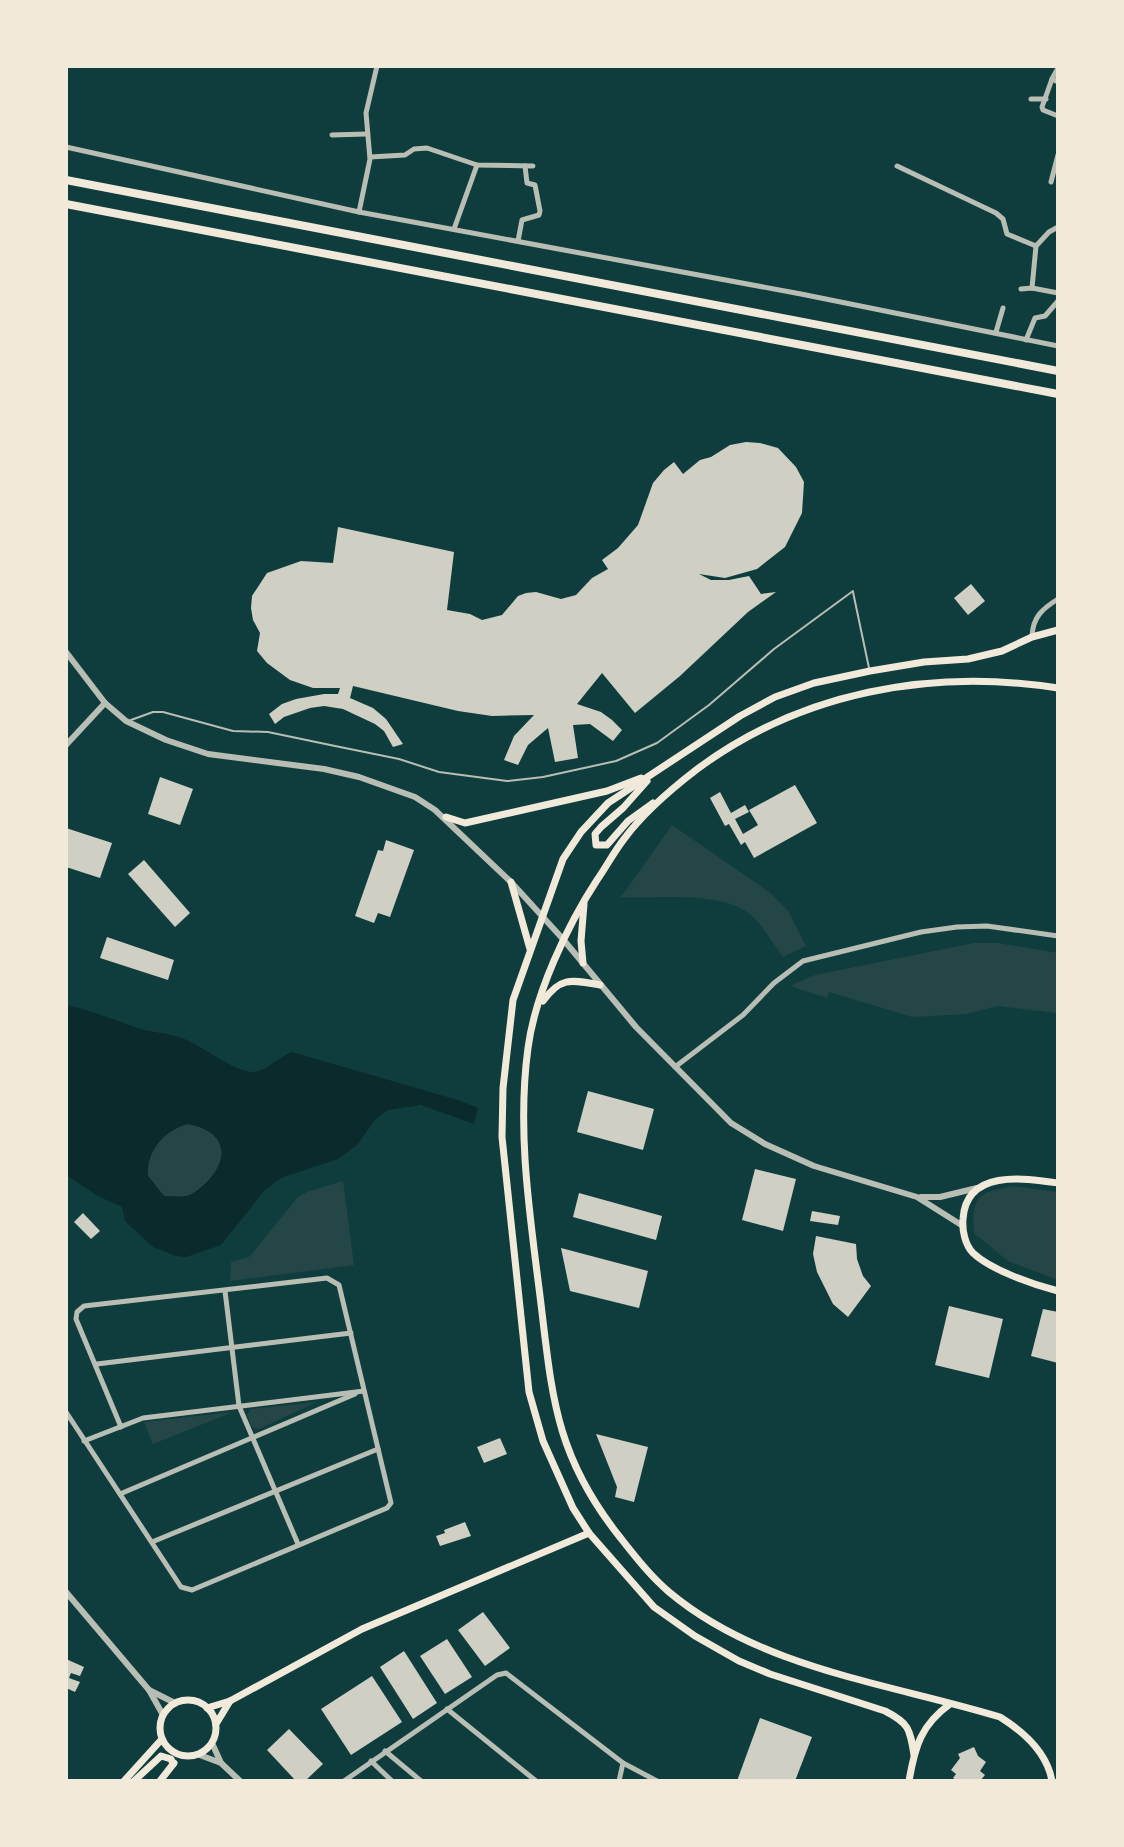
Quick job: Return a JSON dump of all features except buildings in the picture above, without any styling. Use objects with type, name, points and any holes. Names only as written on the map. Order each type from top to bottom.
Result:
[{"type":"highway","points":[[66,180],[1058,371]]},
{"type":"highway","points":[[66,204],[1058,394]]},
{"type":"main road","points":[[914,1755],[910,1729],[899,1718],[739,1661],[695,1636],[654,1607],[589,1533],[555,1470],[529,1392],[502,1137],[503,1088],[513,1000],[563,859],[581,832],[608,803],[740,716],[775,697],[814,683],[870,671],[968,659],[1002,651],[1032,637],[1058,630]]},
{"type":"main road","points":[[654,773],[595,834],[596,845],[607,845],[628,821],[724,749],[813,706],[888,688],[972,680],[1058,688]]},
{"type":"main road","points":[[446,817],[465,823],[607,791],[654,773]]},
{"type":"main road","points":[[668,792],[626,836],[562,938],[528,1045],[523,1141],[529,1212],[552,1391],[561,1434],[578,1475],[605,1518],[666,1589],[704,1618],[794,1661],[1000,1717],[1018,1729],[1041,1753],[1052,1781]]},
{"type":"main road","points":[[511,882],[530,949]]},
{"type":"main road","points":[[583,963],[581,941],[585,898]]},
{"type":"main road","points":[[537,1010],[554,987],[570,980],[600,985]]},
{"type":"main road","points":[[1058,1183],[1004,1178],[978,1187],[964,1209],[963,1226],[971,1251],[980,1259],[1012,1275],[1058,1291]]},
{"type":"main road","points":[[207,1708],[230,1701],[362,1629],[589,1533]]},
{"type":"main road","points":[[216,1724],[207,1708],[198,1701],[175,1703],[160,1723],[162,1739],[169,1749],[180,1755],[197,1754],[212,1743],[216,1724],[230,1701]]},
{"type":"main road","points":[[909,1781],[922,1733],[933,1716],[950,1704]]},
{"type":"main road","points":[[124,1781],[162,1739]]},
{"type":"main road","points":[[160,1781],[180,1755]]},
{"type":"main road","points":[[134,1781],[161,1756],[171,1759],[173,1764]]},
{"type":"street","points":[[359,212],[370,157],[366,134],[368,96],[377,66]]},
{"type":"street","points":[[1058,68],[1042,107],[1058,116]]},
{"type":"street","points":[[1031,99],[1046,99]]},
{"type":"street","points":[[332,135],[366,134]]},
{"type":"street","points":[[66,147],[359,212],[1058,346]]},
{"type":"street","points":[[370,157],[405,155],[414,149],[427,148],[477,165],[533,166]]},
{"type":"street","points":[[1051,182],[1058,155]]},
{"type":"street","points":[[454,229],[477,165]]},
{"type":"street","points":[[518,241],[522,220],[539,215],[540,211],[535,185],[527,183],[525,166]]},
{"type":"street","points":[[897,166],[996,213],[1003,219],[1007,234],[1036,246]]},
{"type":"street","points":[[1032,288],[1036,246],[1058,227]]},
{"type":"street","points":[[1021,289],[1058,293]]},
{"type":"street","points":[[1026,340],[1035,318],[1045,316],[1058,301]]},
{"type":"street","points":[[996,332],[1003,308]]},
{"type":"street","points":[[1032,637],[1033,621],[1046,606],[1058,599]]},
{"type":"street","points":[[66,652],[105,703],[126,721],[166,740],[208,754],[324,769],[359,777],[415,797],[446,817],[511,882],[600,985],[731,1123],[765,1144],[814,1166],[930,1202],[963,1226]]},
{"type":"street","points":[[66,745],[105,703]]},
{"type":"street","points":[[675,1067],[743,1015],[774,983],[803,961],[921,932],[957,927],[987,926],[1058,936]]},
{"type":"street","points":[[917,1197],[940,1197],[978,1187]]},
{"type":"street","points":[[66,1412],[181,1587],[186,1590],[387,1508],[391,1503],[339,1285],[327,1278],[84,1306],[77,1312],[76,1319],[121,1427]]},
{"type":"street","points":[[225,1291],[239,1406],[298,1544]]},
{"type":"street","points":[[97,1364],[351,1333]]},
{"type":"street","points":[[84,1441],[143,1418],[364,1391]]},
{"type":"street","points":[[120,1494],[251,1436],[364,1391]]},
{"type":"street","points":[[152,1542],[378,1449]]},
{"type":"street","points":[[66,1592],[149,1690],[163,1715]]},
{"type":"street","points":[[344,1781],[497,1675],[506,1673],[623,1763],[645,1778],[657,1781]]},
{"type":"street","points":[[149,1690],[175,1703]]},
{"type":"street","points":[[447,1709],[536,1781]]},
{"type":"street","points":[[212,1743],[221,1763],[240,1781]]},
{"type":"street","points":[[385,1751],[421,1781]]},
{"type":"street","points":[[197,1754],[221,1763]]},
{"type":"street","points":[[371,1761],[392,1781]]},
{"type":"street","points":[[619,1781],[623,1763]]},
{"type":"lane","points":[[126,721],[163,712],[233,731],[268,732],[399,759],[424,768],[507,781],[543,777],[616,761],[641,752],[687,722],[774,649],[853,591],[870,671]]},
{"type":"shaded area","points":[[672,825],[769,892],[788,911],[806,946],[783,957],[753,917],[741,908],[726,903],[709,899],[621,897]]},
{"type":"shaded area","points":[[974,943],[997,943],[1058,953],[1058,1013],[997,1006],[966,1014],[912,1017],[829,992],[827,998],[790,986],[815,975]]},
{"type":"shaded area","points":[[66,1005],[144,1030],[181,1038],[246,1071],[263,1069],[292,1052],[478,1108],[474,1124],[421,1105],[388,1110],[375,1120],[357,1145],[338,1159],[281,1178],[265,1190],[221,1245],[186,1257],[153,1247],[125,1221],[122,1207],[66,1175]],"holes":[[[187,1124],[200,1127],[216,1138],[222,1154],[220,1163],[206,1183],[192,1194],[164,1196],[148,1176],[153,1150],[164,1137],[179,1127]]]},
{"type":"shaded area","points":[[187,1124],[200,1127],[216,1138],[222,1154],[220,1163],[206,1183],[192,1194],[164,1196],[148,1176],[150,1158],[164,1137]]},
{"type":"shaded area","points":[[343,1181],[354,1265],[230,1281],[231,1262],[249,1257],[298,1197]]},
{"type":"shaded area","points":[[1013,1186],[1058,1192],[1058,1280],[1008,1261],[974,1233],[974,1211],[979,1198]]},
{"type":"shaded area","points":[[317,1402],[259,1429],[252,1427],[247,1415],[251,1409]]},
{"type":"shaded area","points":[[233,1412],[153,1444],[144,1422]]}]
